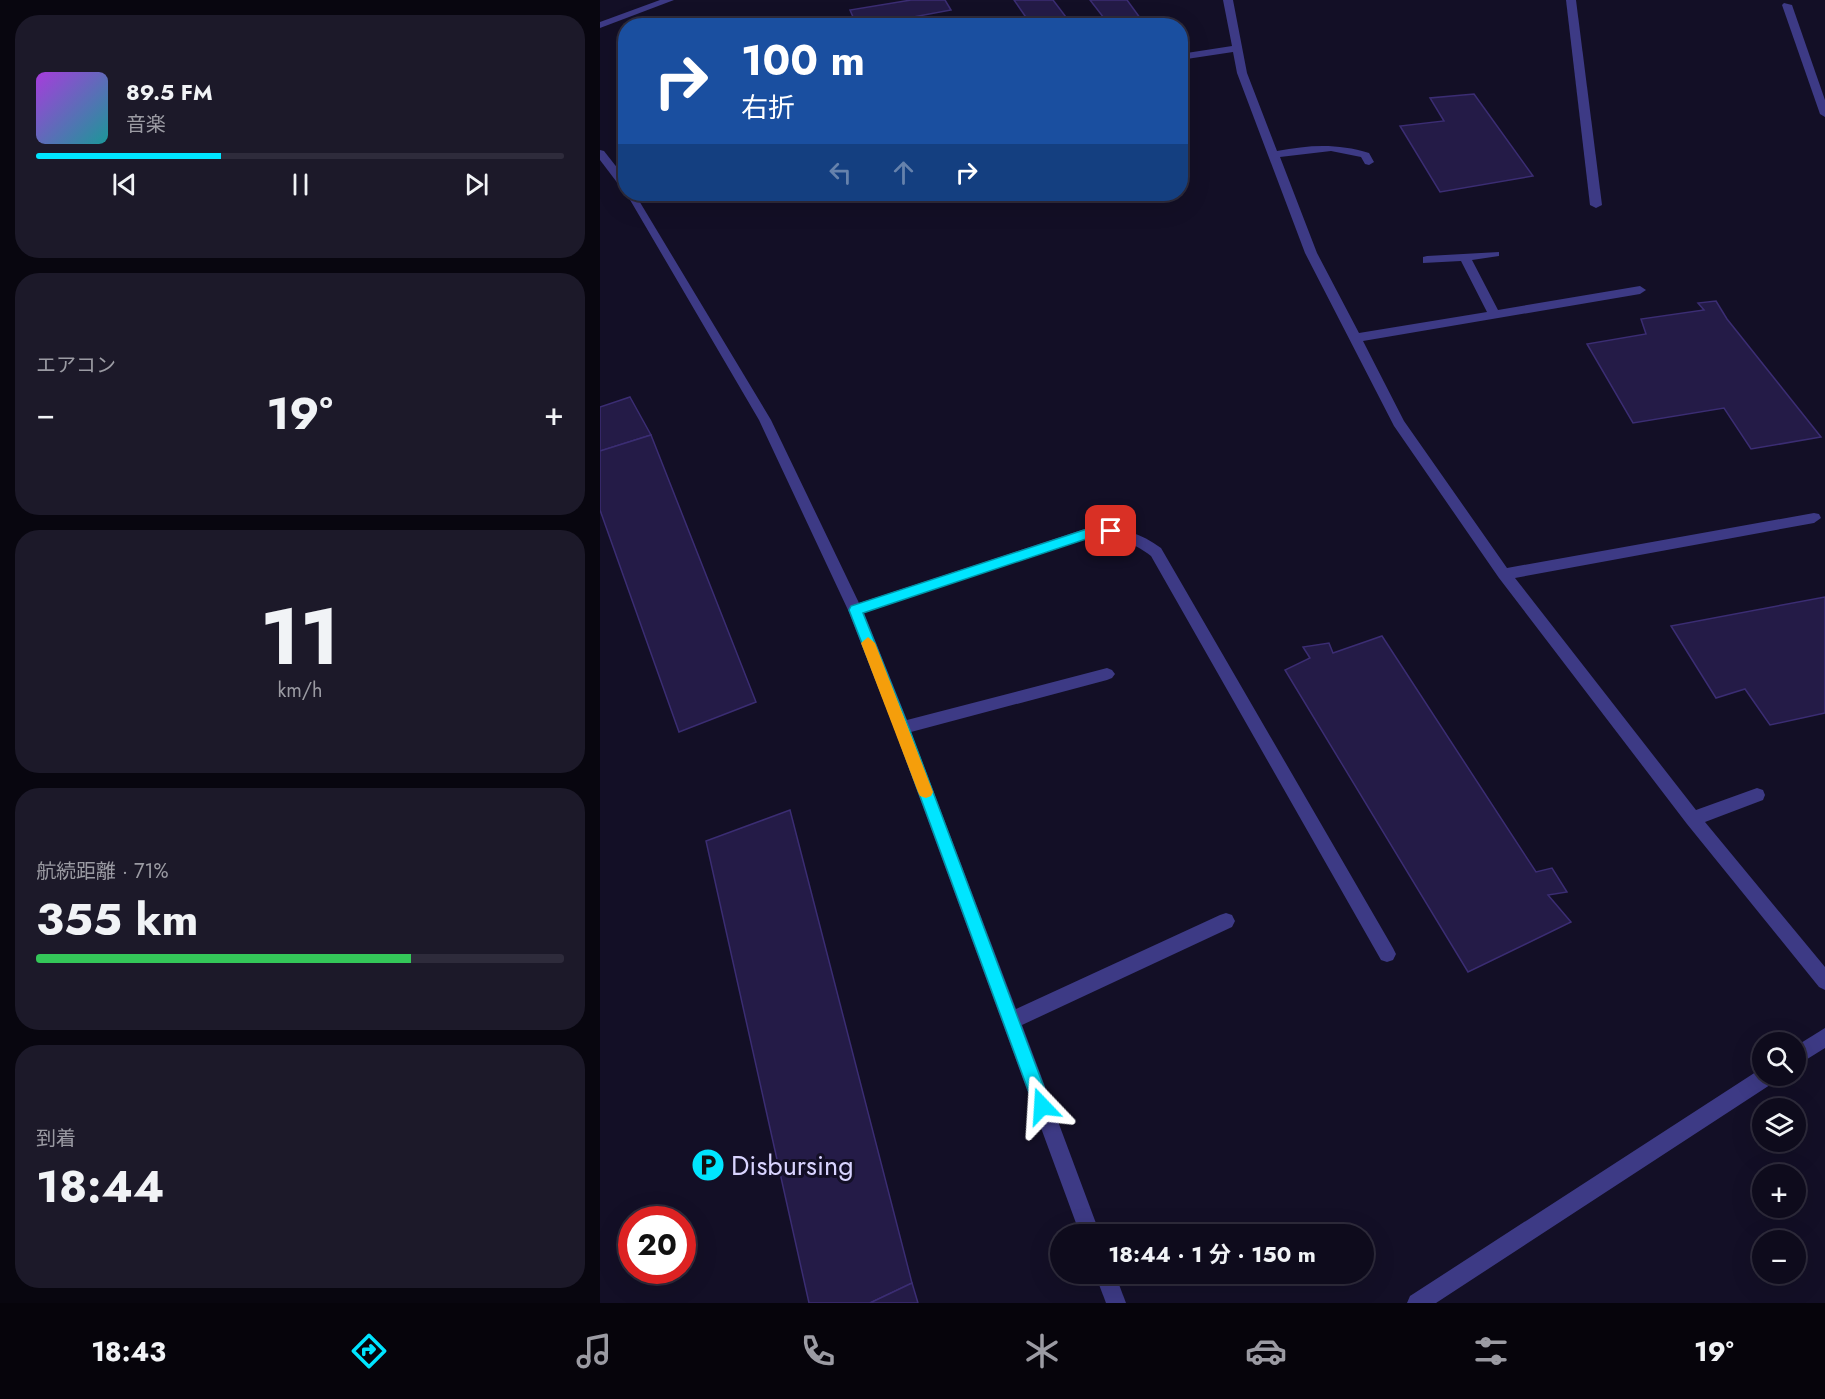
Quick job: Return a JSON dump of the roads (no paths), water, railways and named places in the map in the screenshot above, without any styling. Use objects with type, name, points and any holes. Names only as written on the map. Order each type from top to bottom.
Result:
[{"type":"lane","points":[[619,18],[669,0]]},
{"type":"lane","points":[[1228,0],[1242,73],[1311,253],[1399,423],[1504,574],[1693,819],[1825,981]]},
{"type":"lane","points":[[1571,0],[1596,206]]},
{"type":"lane","points":[[1787,5],[1825,114]]},
{"type":"lane","points":[[600,10],[605,23]]},
{"type":"lane","points":[[1188,56],[1237,48]]},
{"type":"lane","points":[[1274,155],[1315,147],[1336,147],[1365,155],[1370,162]]},
{"type":"lane","points":[[600,153],[618,175]]},
{"type":"lane","points":[[635,201],[765,420],[855,610],[902,728],[1086,1224]]},
{"type":"lane","points":[[1427,260],[1495,254]]},
{"type":"lane","points":[[1465,258],[1495,315]]},
{"type":"lane","points":[[1355,338],[1640,290]]},
{"type":"lane","points":[[1504,574],[1814,518]]},
{"type":"lane","points":[[855,610],[1092,532],[1111,531],[1143,541],[1156,552],[1387,954]]},
{"type":"lane","points":[[902,728],[1107,674]]},
{"type":"lane","points":[[1693,819],[1757,795]]},
{"type":"lane","points":[[1010,1021],[1226,921]]},
{"type":"lane","points":[[1806,1050],[1825,1037]]},
{"type":"lane","points":[[1417,1303],[1752,1085]]},
{"type":"lane","points":[[1109,1284],[1116,1303]]},
{"type":"place","name":"Disbursing","points":[[708,1165]]}]
